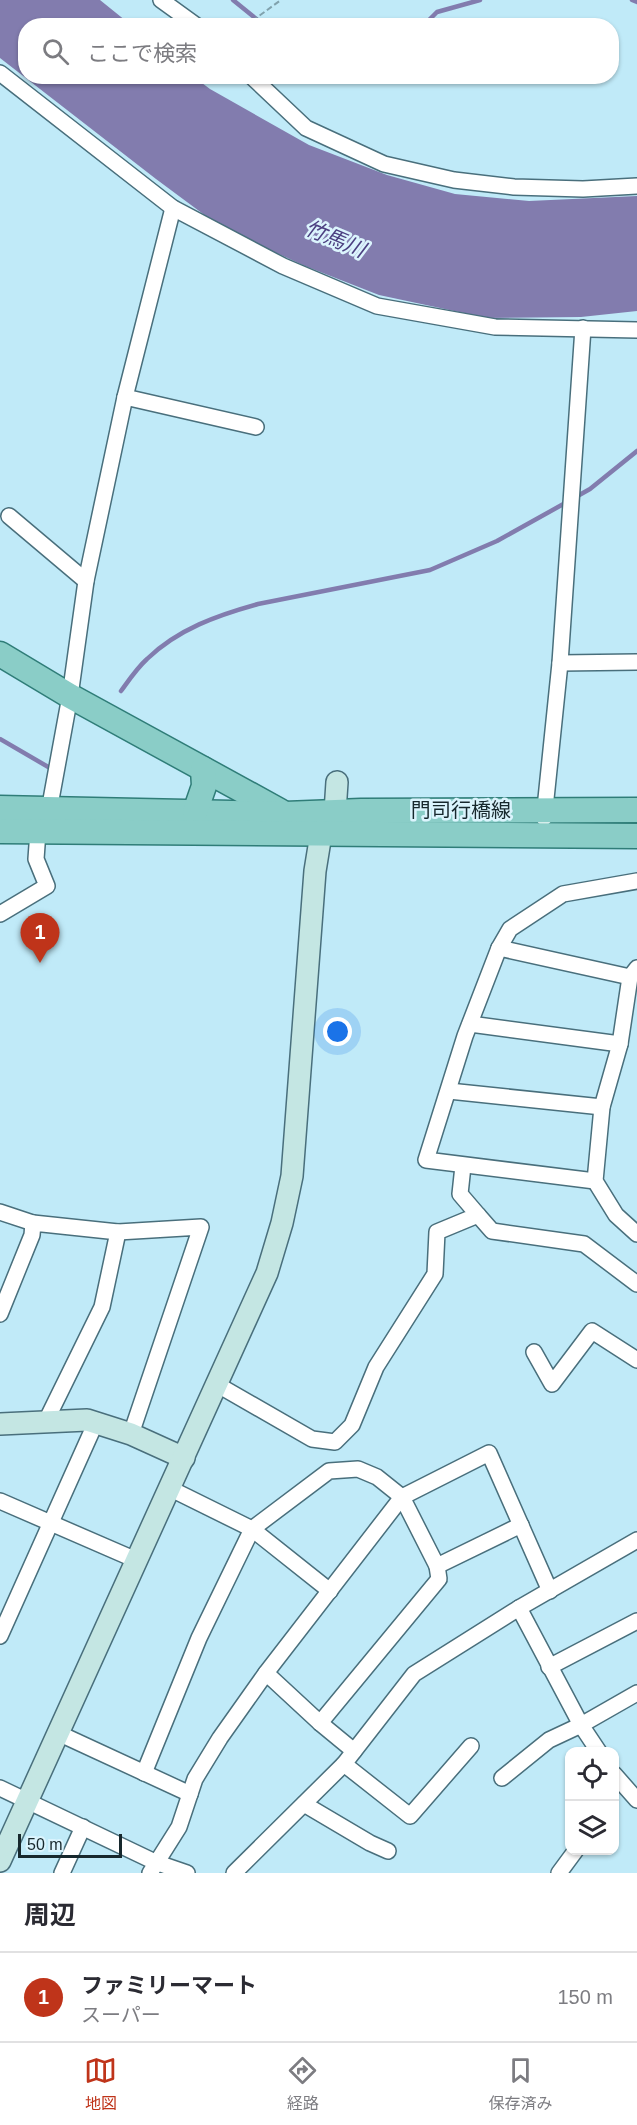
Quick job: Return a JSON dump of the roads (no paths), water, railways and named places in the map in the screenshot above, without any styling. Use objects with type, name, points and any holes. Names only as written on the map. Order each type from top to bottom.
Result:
[{"type":"main road","name":"門司行橋線","points":[[0,654],[69,696],[321,834]]},
{"type":"main road","points":[[195,812],[204,786],[203,769]]},
{"type":"main road","name":"門司行橋線","points":[[0,808],[44,824],[321,834],[637,836]]},
{"type":"main road","name":"門司行橋線","points":[[0,831],[44,824],[195,812],[285,814],[637,810]]},
{"type":"street","points":[[161,0],[186,18]]},
{"type":"street","points":[[0,73],[173,208],[283,266],[377,306],[495,327],[637,330]]},
{"type":"street","points":[[259,84],[306,128],[384,164],[454,180],[514,187],[583,189],[637,186]]},
{"type":"street","points":[[0,914],[47,886],[36,859],[69,696],[86,582],[125,397],[173,208]]},
{"type":"street","points":[[544,836],[544,810],[560,663],[583,328]]},
{"type":"street","points":[[125,397],[256,427]]},
{"type":"street","points":[[9,516],[86,582]]},
{"type":"street","points":[[560,663],[637,662]]},
{"type":"street","points":[[0,1861],[267,1273],[282,1223],[292,1176],[315,871],[321,834],[335,812],[337,782]]},
{"type":"street","points":[[595,1181],[426,1160],[470,1024],[499,948],[510,929],[563,894],[637,881]]},
{"type":"street","points":[[499,948],[634,973],[631,1010],[602,1107],[595,1181],[616,1215],[637,1234]]},
{"type":"street","points":[[470,1024],[620,1044]]},
{"type":"street","points":[[449,1091],[602,1107]]},
{"type":"street","points":[[463,1166],[460,1194],[492,1231],[584,1244],[637,1284]]},
{"type":"street","points":[[0,1212],[33,1223],[118,1232],[201,1227],[131,1434]]},
{"type":"street","points":[[218,1385],[312,1440],[334,1442],[352,1425],[376,1367],[435,1274],[437,1232],[478,1215]]},
{"type":"street","points":[[0,1314],[32,1235],[33,1223]]},
{"type":"street","points":[[46,1421],[102,1307],[118,1232]]},
{"type":"street","points":[[534,1352],[552,1384],[592,1331],[637,1360]]},
{"type":"street","points":[[2,1427],[46,1421],[87,1420],[131,1434],[184,1458]]},
{"type":"street","points":[[0,1636],[96,1422]]},
{"type":"street","points":[[152,1868],[179,1827],[195,1779],[220,1738],[266,1673],[402,1497],[489,1453],[550,1591]]},
{"type":"street","points":[[144,1773],[199,1638],[252,1529],[330,1471],[358,1468],[377,1478],[402,1497],[437,1566],[439,1579],[320,1723]]},
{"type":"street","points":[[169,1488],[252,1529],[330,1591]]},
{"type":"street","points":[[0,1501],[136,1560]]},
{"type":"street","points":[[437,1566],[521,1525]]},
{"type":"street","points":[[234,1873],[344,1764],[414,1674],[519,1608],[637,1540]]},
{"type":"street","points":[[519,1608],[549,1667],[596,1747]]},
{"type":"street","points":[[549,1667],[637,1621]]},
{"type":"street","points":[[266,1673],[354,1751]]},
{"type":"street","points":[[501,1778],[549,1740],[581,1725],[637,1693]]},
{"type":"street","points":[[58,1733],[190,1794]]},
{"type":"street","points":[[344,1764],[410,1816],[471,1746]]},
{"type":"street","points":[[619,1779],[637,1800]]},
{"type":"street","points":[[0,1788],[83,1827],[152,1868],[187,1873]]},
{"type":"street","points":[[304,1804],[370,1843],[388,1851]]},
{"type":"street","points":[[62,1873],[83,1827]]},
{"type":"street","points":[[559,1873],[573,1855]]},
{"type":"water","points":[[0,0],[100,0],[122,18],[18,18],[18,72],[0,58]]},
{"type":"water","name":"竹馬川","points":[[34,84],[203,84],[309,145],[387,175],[455,194],[529,201],[637,196],[637,311],[581,317],[487,318],[379,295],[305,266],[222,228]]},
{"type":"waterway","points":[[233,0],[255,18]]},
{"type":"waterway","points":[[431,18],[437,12],[480,0]]},
{"type":"waterway","points":[[632,0],[637,2]]},
{"type":"waterway","points":[[574,498],[590,489],[637,451]]},
{"type":"waterway","points":[[121,691],[140,666],[159,648],[199,624],[258,604],[430,570],[497,541],[567,502]]},
{"type":"waterway","points":[[0,739],[50,768]]},
{"type":"place","name":"ファミリーマート","points":[[40,963]]}]
